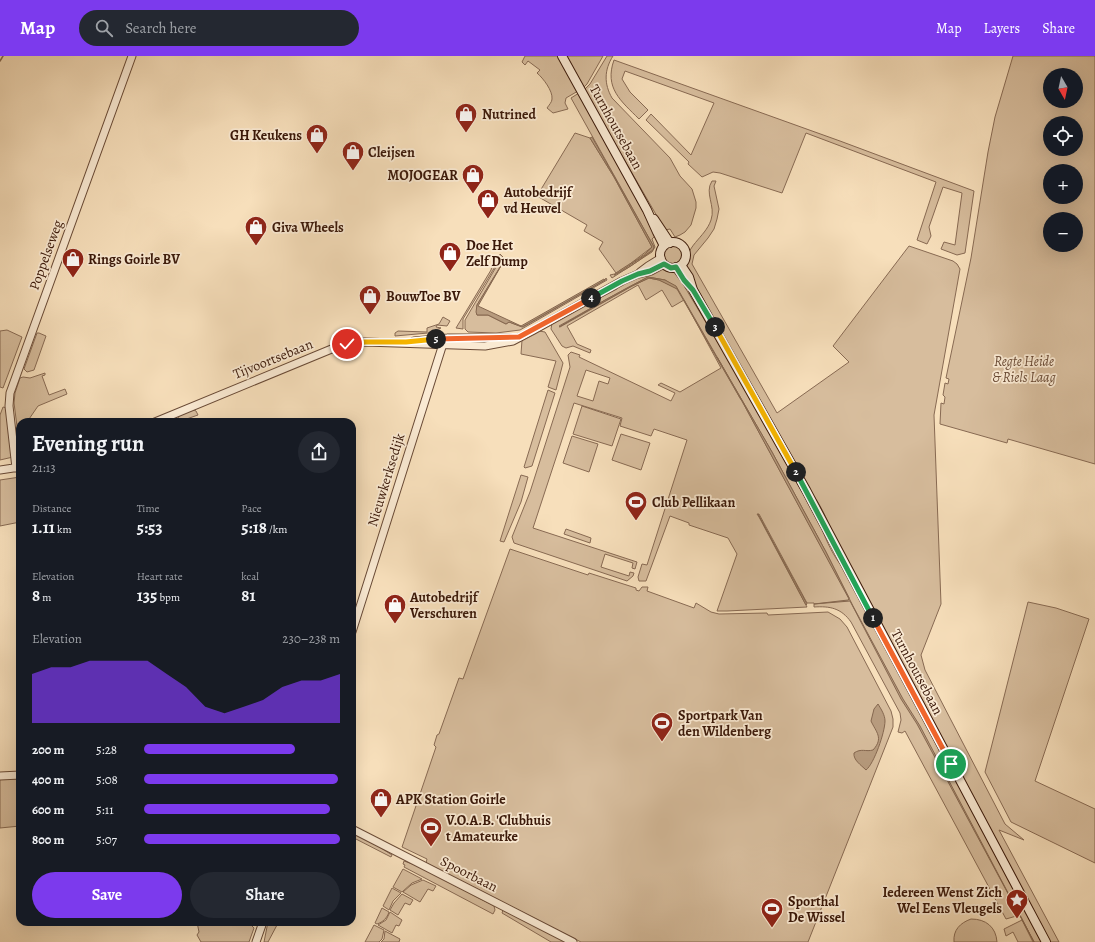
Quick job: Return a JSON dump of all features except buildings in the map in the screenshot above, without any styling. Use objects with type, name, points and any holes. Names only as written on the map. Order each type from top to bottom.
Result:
[{"type":"main road","name":"Turnhoutsebaan","points":[[562,56],[648,210],[657,232],[667,244]]},
{"type":"main road","points":[[667,244],[678,244],[684,250],[686,258],[679,266],[671,268],[662,261],[660,253],[667,244]]},
{"type":"main road","name":"Turnhoutsebaan","points":[[679,266],[684,280],[693,290],[806,490],[1046,942]]},
{"type":"street","name":"Poppelseweg","points":[[16,453],[9,406],[10,393],[132,56]]},
{"type":"street","name":"Tijvoortsebaan","points":[[165,418],[340,346],[365,342],[406,342],[486,346],[513,340],[622,281],[638,274],[650,271],[662,261]]},
{"type":"street","name":"Tijvoortsebaan","points":[[406,342],[448,338],[519,337]]},
{"type":"street","name":"Nieuwkerksedijk","points":[[356,619],[443,345],[448,338]]},
{"type":"street","points":[[0,470],[16,467]]},
{"type":"street","points":[[0,776],[16,775]]},
{"type":"street","name":"Spoorbaan","points":[[356,831],[573,942]]},
{"type":"street","points":[[256,942],[262,926]]},
{"type":"green space","points":[[525,56],[559,56],[578,91],[566,98],[565,103],[568,109],[553,113],[547,108],[552,100],[551,92],[545,81],[537,73],[540,70],[528,61],[525,65],[522,62]]},
{"type":"green space","points":[[566,56],[603,56],[587,84],[583,88]]},
{"type":"green space","points":[[607,56],[613,56],[608,66],[606,77],[609,93],[612,98],[670,158],[680,176],[692,189],[696,202],[696,208],[691,225],[685,232],[675,237],[670,229],[665,230],[584,90],[590,84]]},
{"type":"green space","name":"Regte Heide & Riels Laag","points":[[1013,56],[1095,56],[1095,464],[1008,439],[1007,443],[940,424],[941,403],[944,404],[945,397],[943,395],[945,383],[948,384],[949,379],[946,378],[971,258],[995,117]]},
{"type":"green space","points":[[614,60],[974,191],[965,253],[957,255],[941,249],[944,242],[955,245],[962,193],[943,187],[929,227],[931,236],[927,244],[917,240],[936,182],[806,133],[782,193],[720,173],[713,172],[702,177],[688,164],[689,162],[646,120],[651,114],[691,155],[714,103],[625,71],[622,79],[630,92],[648,110],[639,119],[621,100],[613,86],[611,70]]},
{"type":"green space","points":[[579,93],[656,235],[652,239],[655,247],[652,252],[638,261],[653,250],[654,247],[571,98]]},
{"type":"green space","points":[[575,133],[590,138],[614,177],[652,247],[616,273],[599,249],[603,242],[584,231],[587,225],[537,196]]},
{"type":"green space","points":[[712,181],[716,181],[714,186],[719,209],[717,219],[714,229],[694,255],[692,264],[777,413],[849,362],[833,346],[909,246],[953,261],[960,269],[934,415],[941,604],[921,655],[925,670],[1005,824],[1024,840],[999,830],[1059,942],[1050,942],[832,534],[823,511],[809,490],[686,268],[686,260],[691,248],[704,232],[711,220],[712,210],[709,190]]},
{"type":"green space","points":[[673,246],[679,249],[682,255],[679,261],[673,264],[667,261],[664,255],[667,249]]},
{"type":"green space","points":[[500,254],[505,259],[477,305],[477,315],[488,315],[506,324],[509,322],[523,327],[605,280],[606,278],[607,280],[520,330],[496,333],[468,332],[465,329],[465,320],[499,262]]},
{"type":"green space","points":[[494,258],[498,259],[498,262],[463,319],[463,329],[456,328],[491,270]]},
{"type":"green space","points":[[663,268],[673,270],[677,274],[748,393],[821,527],[831,549],[844,569],[1042,942],[1034,942],[1020,915],[1006,919],[905,731],[902,733],[898,732],[901,720],[900,713],[851,622],[847,617],[835,609],[814,607],[814,603],[807,603],[759,514],[757,514],[807,607],[717,611],[737,554],[728,538],[689,525],[689,523],[670,516],[646,581],[639,581],[638,577],[642,564],[647,565],[687,440],[654,429],[651,436],[620,426],[622,418],[574,403],[533,528],[637,562],[635,569],[632,568],[633,563],[605,554],[601,567],[629,576],[630,572],[634,573],[633,576],[627,581],[514,543],[512,537],[530,492],[570,367],[568,355],[571,352],[580,355],[579,357],[671,401],[675,393],[658,385],[661,383],[680,392],[721,368],[684,300],[672,307],[662,290],[646,300],[638,285],[567,326],[577,344],[591,350],[590,353],[573,346],[566,348],[562,346],[551,329],[552,323],[595,299],[596,300],[617,289],[617,287],[627,281]],"holes":[[[648,277],[665,280],[677,288],[659,280],[649,278],[560,327],[559,326]],[[717,357],[772,452],[849,598]],[[586,370],[610,378],[608,384],[599,381],[593,401],[577,396]]]},
{"type":"green space","points":[[625,269],[612,278],[610,275],[616,274]]},
{"type":"green space","points":[[443,317],[450,321],[447,326],[437,325],[436,327],[441,328],[428,333],[395,336],[395,333],[398,331],[427,332],[427,328],[439,324]]},
{"type":"green space","points":[[7,330],[22,337],[3,388],[0,387],[0,331]]},
{"type":"green space","points":[[539,331],[545,332],[563,363],[556,390],[548,387],[556,361],[521,354],[522,340]]},
{"type":"green space","points":[[37,333],[46,336],[34,370],[27,372],[24,369]]},
{"type":"green space","points":[[45,373],[45,375],[42,376],[49,395],[65,389],[67,394],[38,406],[30,418],[16,418],[14,403],[15,393],[20,378],[30,378]]},
{"type":"green space","points":[[548,390],[555,393],[532,466],[525,468],[524,467]]},
{"type":"green space","points":[[582,406],[621,419],[612,446],[573,434]]},
{"type":"green space","points":[[3,407],[7,408],[13,457],[0,460],[0,415]]},
{"type":"green space","points":[[192,409],[196,411],[198,415],[189,418],[178,418],[180,414]]},
{"type":"green space","points":[[621,434],[650,443],[641,470],[612,460]]},
{"type":"green space","points":[[572,436],[598,444],[589,472],[563,463]]},
{"type":"green space","points":[[521,475],[528,477],[521,502],[504,542],[500,541]]},
{"type":"green space","points":[[16,478],[16,523],[0,526],[0,480]]},
{"type":"green space","points":[[566,529],[591,538],[590,543],[564,534]]},
{"type":"green space","name":"Sportpark Van den Wildenberg","points":[[510,549],[588,575],[589,573],[636,588],[636,590],[639,591],[642,587],[648,587],[647,591],[694,608],[696,603],[711,612],[719,614],[767,613],[768,615],[828,612],[840,619],[847,627],[891,711],[893,727],[808,942],[581,942],[426,863],[427,859],[402,847],[436,747],[434,745],[437,735],[439,734],[459,678],[463,679]]},
{"type":"green space","points":[[1028,602],[1056,608],[1089,619],[1035,781],[1095,809],[1095,863],[1011,822],[985,772]]},
{"type":"green space","points":[[0,779],[16,779],[16,826],[0,828]]},
{"type":"green space","points":[[356,834],[392,855],[391,857],[356,839]]},
{"type":"green space","points":[[404,861],[418,866],[494,906],[495,910],[493,914],[404,867]]},
{"type":"green space","points":[[403,869],[422,879],[412,883],[402,892],[393,887]]},
{"type":"green space","points":[[423,880],[436,886],[433,891],[428,889],[420,902],[403,892],[411,885]]},
{"type":"green space","points":[[392,888],[401,893],[393,901],[389,910],[383,906]]},
{"type":"green space","points":[[402,894],[413,900],[410,905],[405,903],[398,915],[390,910]]},
{"type":"green space","points":[[382,908],[389,912],[384,920],[377,924],[375,923]]},
{"type":"green space","points":[[503,910],[566,942],[551,942],[502,913]]},
{"type":"green space","points":[[390,912],[402,920],[399,926],[396,925],[392,933],[378,925],[386,920]]},
{"type":"green space","points":[[971,919],[986,922],[995,932],[997,942],[954,942],[955,934],[958,928]]},
{"type":"green space","points":[[1022,920],[1033,942],[1018,942],[1013,932],[1006,936],[1004,929]]},
{"type":"green space","points":[[374,925],[384,930],[382,939],[379,942],[365,942]]},
{"type":"green space","points":[[198,926],[252,926],[254,928],[249,942],[201,942],[197,935],[199,932]]},
{"type":"green space","points":[[267,926],[276,926],[268,942],[264,942]]},
{"type":"green space","points":[[385,931],[400,939],[399,942],[381,942],[384,939]]},
{"type":"shaded area","points":[[592,137],[654,247],[653,250],[615,275],[652,247],[614,177],[590,138]]},
{"type":"shaded area","points":[[505,259],[478,306],[521,326],[604,279],[605,280],[522,327],[509,322],[506,324],[488,315],[477,315],[476,312],[477,305]]},
{"type":"shaded area","points":[[648,277],[665,280],[676,286],[772,452],[903,699],[920,726],[1034,942],[917,724],[901,699],[850,601],[814,604],[849,599],[742,401],[677,289],[659,280],[649,278],[559,327]]},
{"type":"shaded area","points":[[758,514],[807,604],[806,605]]},
{"type":"shaded area","points":[[878,704],[883,712],[885,726],[876,755],[866,770],[856,760],[854,753],[873,750],[878,742],[879,738],[877,732],[871,721],[874,709]]},
{"type":"waterway","points":[[0,61],[3,56]]},
{"type":"place","name":"Nutrined","points":[[466,134]]},
{"type":"place","name":"GH Keukens","points":[[317,154]]},
{"type":"place","name":"Cleijsen","points":[[353,172]]},
{"type":"place","name":"MOJOGEAR","points":[[473,194]]},
{"type":"place","name":"Autobedrijf vd Heuvel","points":[[488,220]]},
{"type":"place","name":"Giva Wheels","points":[[256,246]]},
{"type":"place","name":"Doe Het Zelf Dump","points":[[450,272]]},
{"type":"place","name":"Rings Goirle BV","points":[[73,278]]},
{"type":"place","name":"BouwToe BV","points":[[370,316]]},
{"type":"place","name":"Club Pellikaan","points":[[636,522]]},
{"type":"place","name":"Autobedrijf Verschuren","points":[[395,624]]},
{"type":"place","name":"Sportpark Van den Wildenberg","points":[[662,742]]},
{"type":"place","name":"APK Station Goirle","points":[[381,818]]},
{"type":"place","name":"V.O.A.B. 'Clubhuis t Amateurke","points":[[431,848]]},
{"type":"place","name":"Iedereen Wenst Zich Wel Eens Vleugels","points":[[1017,920]]},
{"type":"place","name":"Sporthal De Wissel","points":[[772,928]]},
{"type":"route","points":[[347,344],[365,342],[406,342],[448,338],[519,337],[532,332],[622,281],[638,274],[650,271],[664,264],[671,268],[676,267],[684,280],[693,290],[806,490],[951,764]]}]
